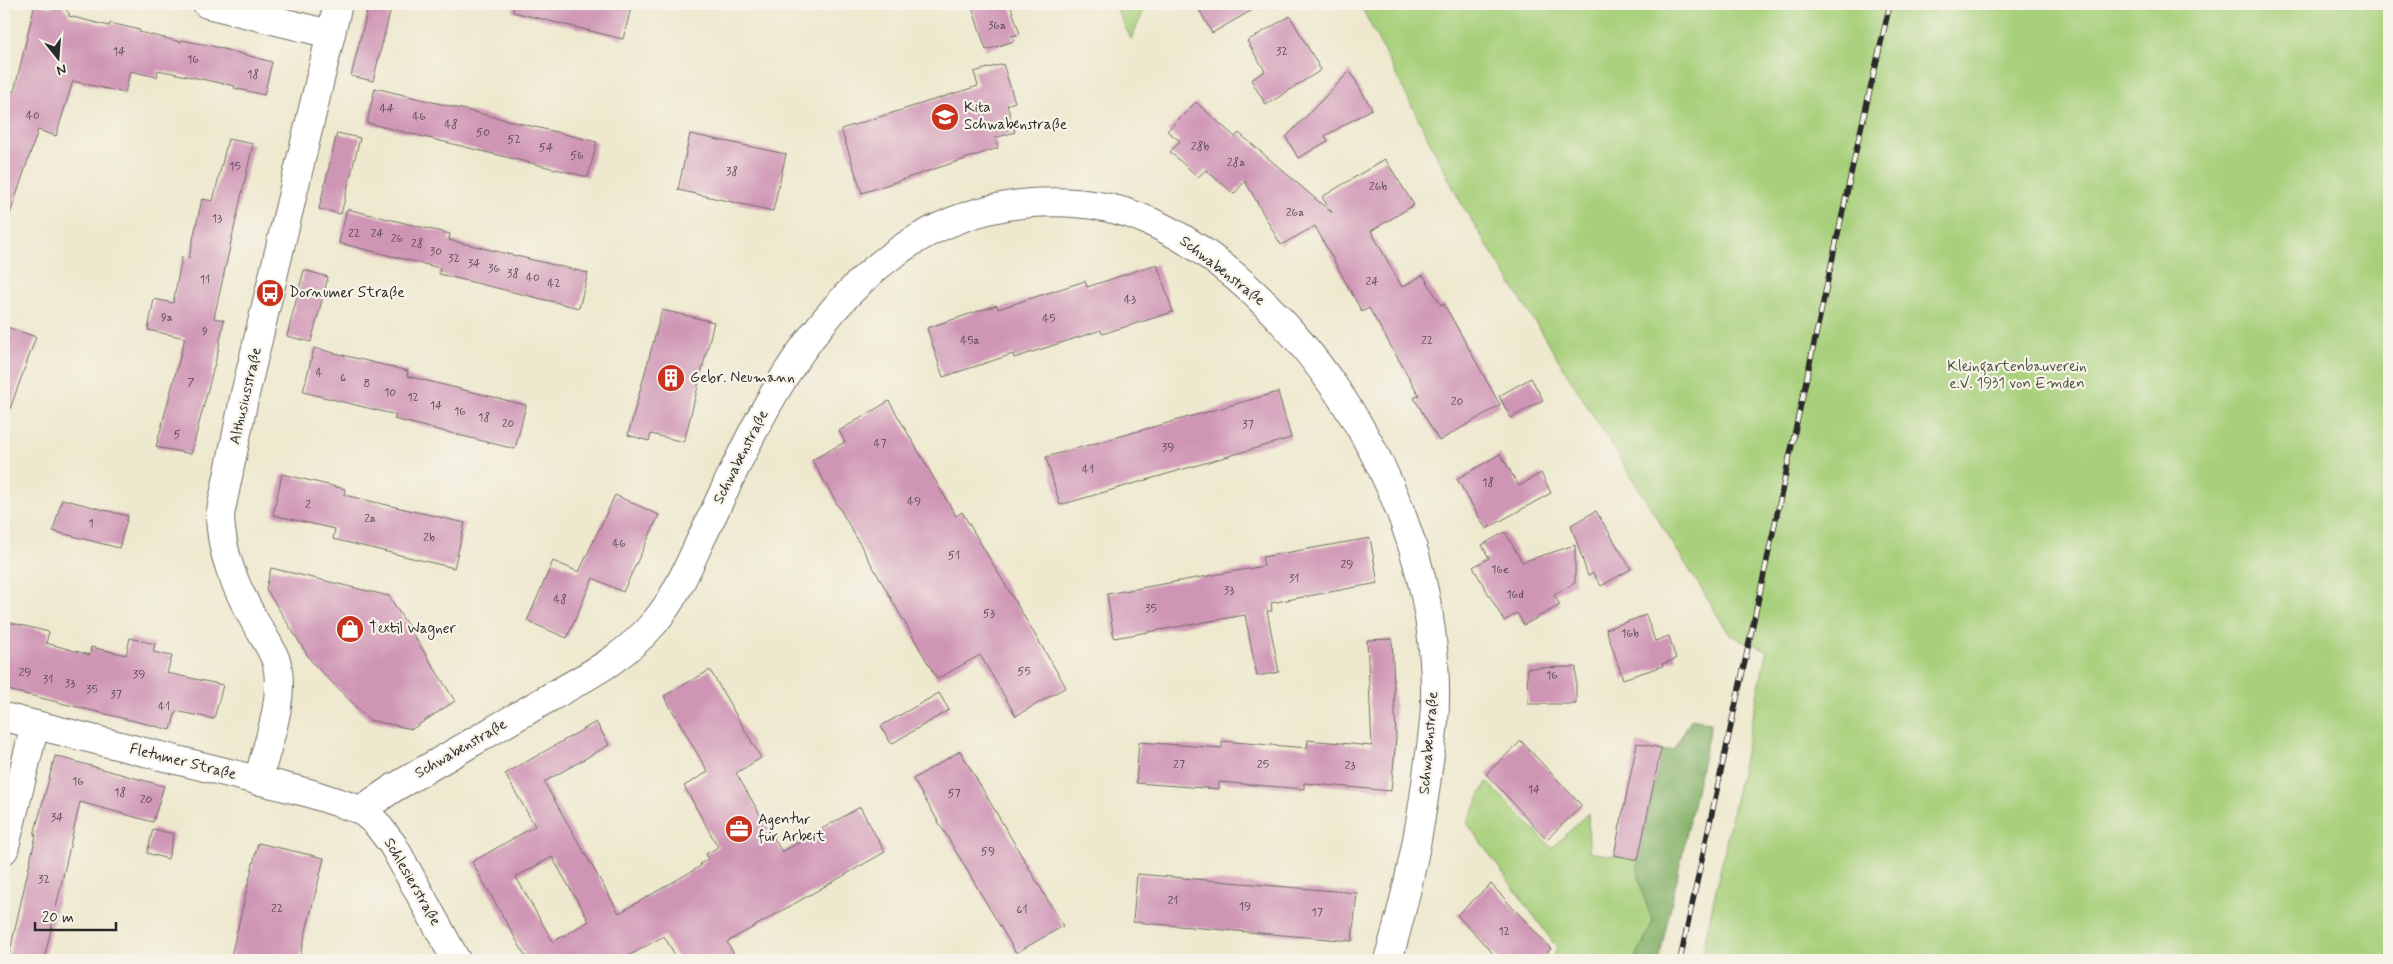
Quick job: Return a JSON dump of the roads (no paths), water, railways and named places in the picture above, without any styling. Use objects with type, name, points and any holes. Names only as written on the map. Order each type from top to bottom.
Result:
[{"type":"street","points":[[207,4],[330,34]]},
{"type":"street","name":"Althusiusstraße","points":[[258,781],[279,693],[276,662],[247,608],[227,563],[221,535],[220,515],[245,394],[338,4]]},
{"type":"street","name":"Schwabenstraße","points":[[361,810],[392,789],[604,668],[642,636],[675,593],[742,452],[786,373],[819,328],[878,265],[909,241],[946,223],[969,215],[1026,204],[1066,202],[1096,205],[1148,220],[1194,246],[1254,294],[1282,321],[1327,376],[1352,413],[1391,488],[1402,515],[1421,580],[1428,617],[1432,642],[1435,704],[1417,846],[1405,900],[1388,960]]},
{"type":"street","name":"Fletumer Straße","points":[[4,717],[309,793],[361,810]]},
{"type":"street","points":[[4,850],[34,725]]},
{"type":"street","name":"Schlesierstraße","points":[[361,810],[376,823],[393,845],[456,960]]},
{"type":"railway","points":[[1680,960],[1859,137],[1890,4]]},
{"type":"place","name":"Kita Schwabenstraße","points":[[945,117]]},
{"type":"place","name":"Dornumer Straße","points":[[270,293]]},
{"type":"place","name":"Gebr. Neumann","points":[[671,378]]},
{"type":"place","name":"Textil Wagner","points":[[350,629]]},
{"type":"place","name":"Agentur für Arbeit","points":[[739,829]]},
{"type":"park label","name":"Kleingartenbauverein e.V. 1931 von Emden","points":[[2017,376]]}]
